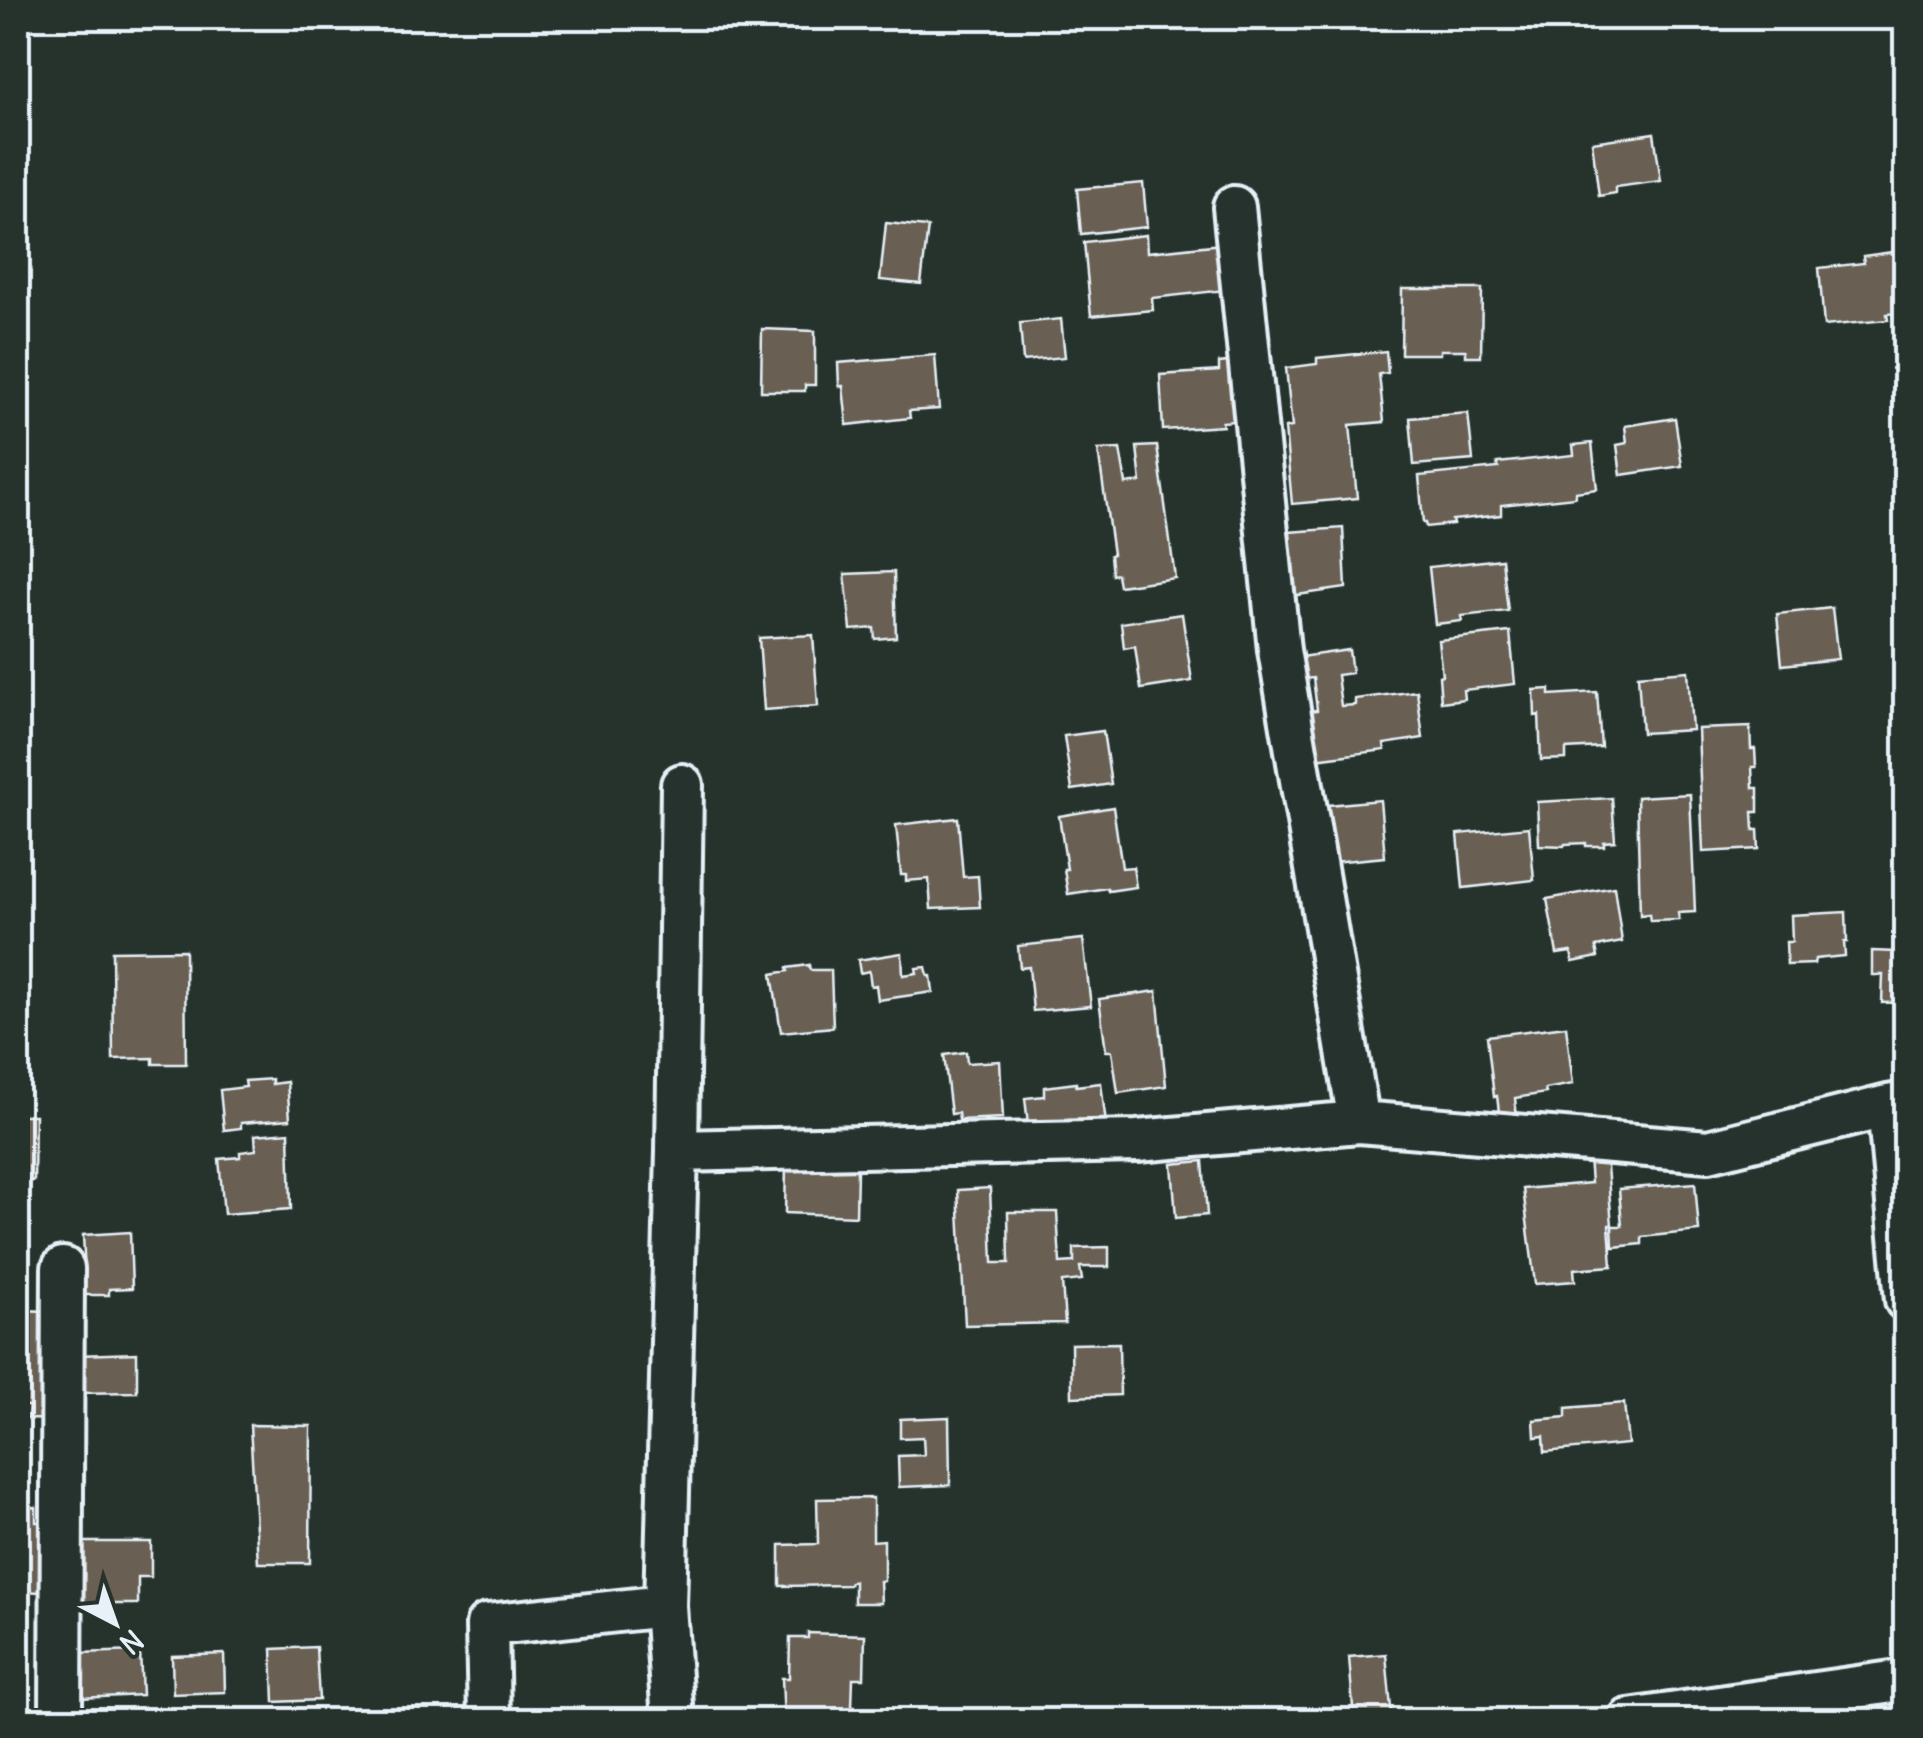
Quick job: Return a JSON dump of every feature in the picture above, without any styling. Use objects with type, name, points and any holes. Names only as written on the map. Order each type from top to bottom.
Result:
[{"type":"street","points":[[1234,207],[1279,650],[1359,1122]]},
{"type":"street","points":[[672,1720],[666,1606],[682,785]]},
{"type":"street","points":[[677,1151],[1138,1141],[1359,1122],[1708,1150],[1897,1104],[1906,1300]]},
{"type":"street","points":[[61,1720],[63,1268]]},
{"type":"street","points":[[489,1720],[488,1625],[666,1606]]},
{"type":"street","points":[[1629,1720],[1906,1680]]},
{"type":"building","points":[[1654,133],[1661,181],[1615,187],[1615,193],[1599,196],[1592,142]]},
{"type":"building","points":[[1143,183],[1147,227],[1081,234],[1077,189]]},
{"type":"building","points":[[886,223],[928,227],[921,284],[880,280]]},
{"type":"building","points":[[1146,235],[1147,252],[1222,244],[1226,290],[1152,298],[1153,310],[1091,316],[1084,242]]},
{"type":"building","points":[[1900,251],[1905,312],[1887,314],[1888,320],[1824,326],[1819,268],[1864,263],[1863,256]]},
{"type":"building","points":[[1402,289],[1482,289],[1481,356],[1466,356],[1466,350],[1401,354]]},
{"type":"building","points":[[1061,319],[1065,357],[1023,361],[1020,323]]},
{"type":"building","points":[[762,329],[815,331],[815,385],[805,385],[805,391],[761,391]]},
{"type":"building","points":[[1386,351],[1388,373],[1379,374],[1384,422],[1350,425],[1357,498],[1292,504],[1285,428],[1292,427],[1286,368],[1317,364],[1317,358]]},
{"type":"building","points":[[935,355],[939,409],[909,411],[910,418],[847,425],[838,363]]},
{"type":"building","points":[[1238,361],[1243,420],[1222,422],[1223,426],[1163,430],[1160,375],[1219,371],[1219,363]]},
{"type":"building","points":[[1468,413],[1473,460],[1414,465],[1410,418]]},
{"type":"building","points":[[1675,418],[1682,466],[1621,475],[1617,445],[1627,443],[1625,426]]},
{"type":"building","points":[[1592,443],[1597,489],[1575,492],[1575,497],[1501,505],[1501,515],[1426,527],[1423,523],[1419,476],[1574,455],[1573,445]]},
{"type":"building","points":[[1157,446],[1175,578],[1119,586],[1117,574],[1112,575],[1113,554],[1098,450],[1120,449],[1126,484],[1141,482],[1137,447]]},
{"type":"building","points":[[1343,528],[1346,588],[1290,596],[1280,553],[1290,551],[1289,532]]},
{"type":"building","points":[[1502,559],[1508,611],[1461,616],[1462,621],[1435,624],[1429,567]]},
{"type":"building","points":[[894,572],[896,637],[875,639],[874,628],[851,630],[845,574]]},
{"type":"building","points":[[1832,608],[1838,659],[1782,665],[1777,614]]},
{"type":"building","points":[[1182,614],[1192,681],[1141,689],[1135,646],[1124,648],[1121,623]]},
{"type":"building","points":[[1510,632],[1515,684],[1463,690],[1464,699],[1441,702],[1438,640]]},
{"type":"building","points":[[813,635],[818,706],[764,710],[759,638]]},
{"type":"building","points":[[1349,650],[1352,673],[1337,675],[1341,706],[1355,705],[1355,699],[1417,691],[1423,738],[1384,744],[1385,750],[1315,759],[1309,711],[1317,710],[1313,678],[1303,679],[1300,657]]},
{"type":"building","points":[[1688,671],[1692,730],[1642,733],[1638,675]]},
{"type":"building","points":[[1550,689],[1550,695],[1597,692],[1601,747],[1566,749],[1566,759],[1541,760],[1534,690]]},
{"type":"building","points":[[1750,727],[1756,767],[1752,767],[1753,788],[1758,788],[1754,830],[1758,830],[1759,849],[1703,852],[1698,729]]},
{"type":"building","points":[[1103,731],[1111,784],[1072,790],[1064,736]]},
{"type":"building","points":[[1690,794],[1695,912],[1678,913],[1679,920],[1650,921],[1649,914],[1640,915],[1637,797]]},
{"type":"building","points":[[1612,798],[1615,841],[1604,842],[1604,846],[1539,845],[1537,802]]},
{"type":"building","points":[[1380,800],[1385,857],[1333,862],[1329,820],[1319,821],[1318,806]]},
{"type":"building","points":[[1113,807],[1122,868],[1133,867],[1136,887],[1068,894],[1059,816]]},
{"type":"building","points":[[958,818],[963,877],[978,876],[980,907],[931,909],[929,879],[906,881],[906,875],[901,875],[896,825]]},
{"type":"building","points":[[1529,827],[1534,880],[1463,888],[1458,834]]},
{"type":"building","points":[[1614,887],[1622,942],[1596,947],[1598,957],[1573,962],[1571,952],[1557,954],[1547,899]]},
{"type":"building","points":[[1846,912],[1845,956],[1815,959],[1814,964],[1787,965],[1786,942],[1792,942],[1791,915]]},
{"type":"building","points":[[1083,939],[1091,1006],[1033,1011],[1029,967],[1020,968],[1018,946]]},
{"type":"building","points":[[185,950],[186,1064],[153,1064],[153,1058],[113,1059],[112,951]]},
{"type":"building","points":[[1872,951],[1906,955],[1906,1002],[1882,1003],[1883,975],[1872,975]]},
{"type":"building","points":[[902,953],[903,975],[926,967],[933,992],[878,1000],[869,971],[860,973],[858,960]]},
{"type":"building","points":[[809,965],[810,970],[831,970],[833,1027],[781,1032],[772,974]]},
{"type":"building","points":[[1157,991],[1166,1086],[1118,1093],[1112,1051],[1106,1051],[1099,999]]},
{"type":"building","points":[[1566,1026],[1573,1084],[1515,1098],[1517,1118],[1500,1120],[1487,1036]]},
{"type":"building","points":[[966,1052],[967,1063],[1000,1061],[1003,1118],[959,1120],[958,1113],[951,1114],[944,1055]]},
{"type":"building","points":[[272,1079],[272,1084],[287,1082],[290,1119],[241,1123],[241,1128],[224,1130],[220,1090],[246,1087],[245,1081]]},
{"type":"building","points":[[1101,1083],[1106,1124],[1029,1133],[1025,1098],[1044,1096],[1044,1087]]},
{"type":"building","points":[[18,1115],[35,1115],[34,1181],[18,1180]]},
{"type":"building","points":[[289,1132],[291,1209],[224,1214],[219,1159],[240,1157],[240,1152],[256,1150],[255,1135]]},
{"type":"building","points":[[1606,1155],[1612,1266],[1574,1269],[1575,1281],[1535,1284],[1523,1189],[1591,1183],[1589,1157]]},
{"type":"building","points":[[1203,1161],[1207,1215],[1176,1218],[1172,1164]]},
{"type":"building","points":[[786,1167],[857,1170],[856,1216],[785,1213]]},
{"type":"building","points":[[1695,1183],[1699,1231],[1642,1237],[1642,1244],[1613,1247],[1612,1226],[1622,1226],[1619,1189]]},
{"type":"building","points":[[990,1188],[993,1263],[1009,1263],[1008,1212],[1057,1212],[1060,1263],[1074,1262],[1074,1248],[1109,1247],[1109,1267],[1080,1267],[1082,1280],[1062,1282],[1065,1323],[965,1325],[958,1190]]},
{"type":"building","points":[[130,1232],[132,1288],[109,1289],[109,1295],[77,1295],[78,1272],[85,1272],[83,1235]]},
{"type":"building","points":[[18,1304],[22,1304],[21,1310],[46,1311],[58,1420],[28,1419],[29,1406],[18,1406]]},
{"type":"building","points":[[1119,1343],[1120,1395],[1072,1397],[1071,1344]]},
{"type":"building","points":[[137,1353],[137,1392],[78,1393],[78,1355]]},
{"type":"building","points":[[1624,1403],[1628,1444],[1545,1452],[1544,1436],[1535,1437],[1534,1420],[1566,1417],[1566,1408]]},
{"type":"building","points":[[949,1417],[950,1485],[899,1487],[898,1456],[924,1455],[923,1437],[900,1438],[900,1419]]},
{"type":"building","points":[[250,1425],[311,1426],[310,1563],[258,1563]]},
{"type":"building","points":[[873,1498],[873,1541],[884,1540],[881,1603],[854,1603],[854,1581],[849,1585],[780,1586],[780,1545],[818,1544],[817,1499]]},
{"type":"building","points":[[36,1507],[36,1522],[52,1522],[42,1592],[18,1591],[18,1508]]},
{"type":"building","points":[[83,1542],[151,1542],[151,1577],[138,1577],[138,1604],[82,1604]]},
{"type":"building","points":[[808,1633],[865,1635],[864,1678],[853,1678],[852,1707],[876,1708],[876,1720],[847,1720],[847,1714],[830,1714],[830,1720],[784,1720],[782,1678],[789,1678],[790,1638],[808,1638]]},
{"type":"building","points":[[316,1647],[319,1700],[274,1702],[272,1649]]},
{"type":"building","points":[[140,1651],[142,1695],[80,1698],[79,1653]]},
{"type":"building","points":[[224,1654],[225,1692],[173,1694],[172,1656]]},
{"type":"building","points":[[1386,1654],[1392,1720],[1354,1720],[1349,1657]]}]
